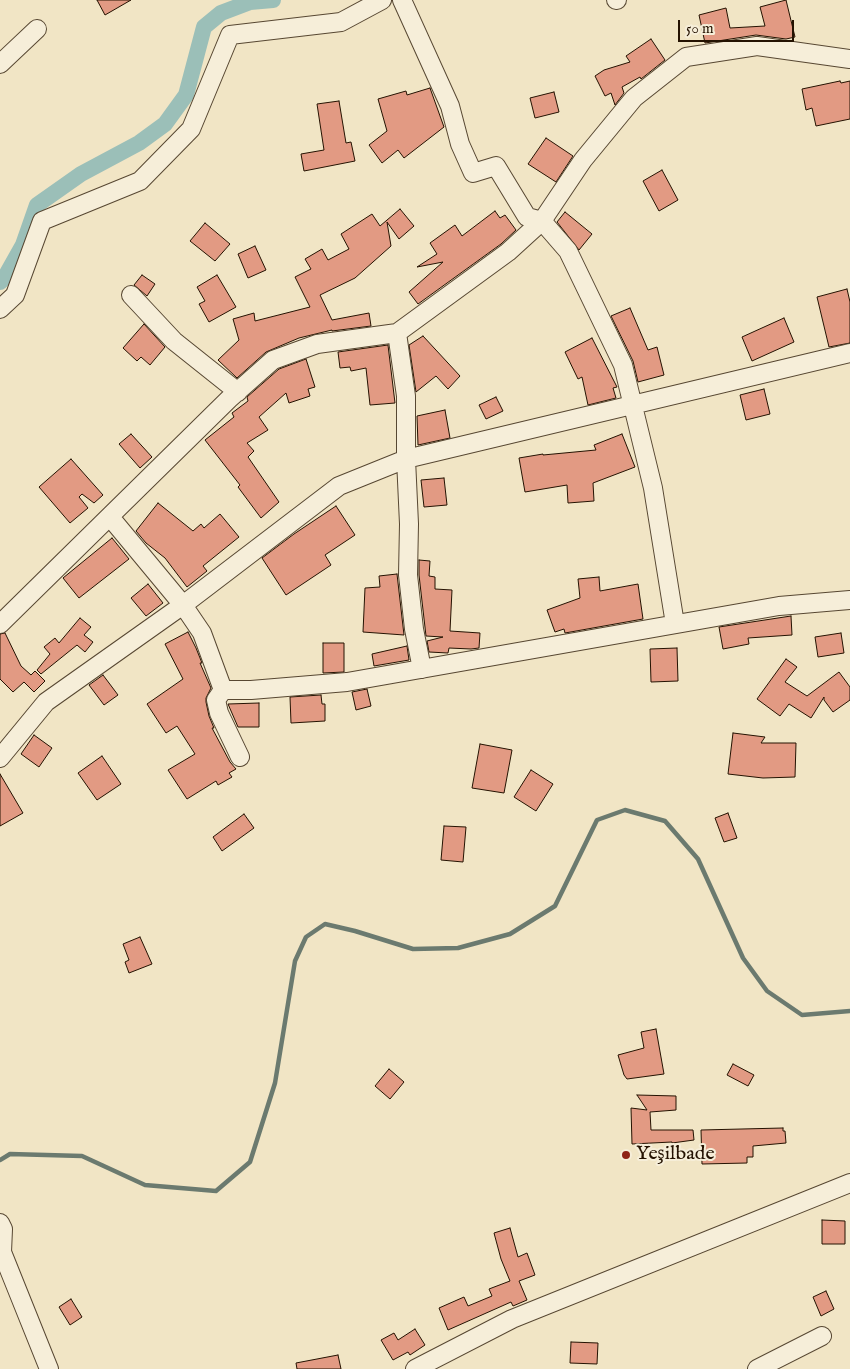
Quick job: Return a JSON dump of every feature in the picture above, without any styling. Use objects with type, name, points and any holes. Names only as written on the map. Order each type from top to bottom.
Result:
[{"type":"street","points":[[0,309],[15,295],[42,221],[140,181],[192,128],[230,35],[341,22],[382,0]]},
{"type":"street","points":[[402,0],[450,106],[460,144],[473,173],[496,166],[527,217],[542,221],[568,251],[622,365],[653,488],[675,624]]},
{"type":"street","points":[[0,64],[37,29]]},
{"type":"street","points":[[0,624],[273,360],[317,344],[397,333],[508,252],[542,221],[583,160],[634,98],[686,57],[757,46],[850,59]]},
{"type":"street","points":[[131,295],[174,341],[238,392]]},
{"type":"street","points":[[397,333],[406,396],[409,524],[408,575],[414,628],[422,669]]},
{"type":"street","points":[[0,758],[46,702],[183,605],[339,486],[406,459],[850,353]]},
{"type":"street","points":[[110,517],[183,605],[202,633],[223,690]]},
{"type":"street","points":[[223,690],[251,690],[347,682],[779,606],[850,600]]},
{"type":"street","points":[[223,690],[216,700],[224,724],[240,757]]},
{"type":"street","points":[[416,1369],[512,1319],[850,1183]]},
{"type":"street","points":[[0,1223],[3,1228],[1,1254],[49,1369]]},
{"type":"street","points":[[757,1369],[822,1336]]},
{"type":"building","points":[[97,0],[131,0],[105,15]]},
{"type":"building","points":[[786,0],[795,37],[786,39],[756,35],[705,43],[699,15],[726,8],[730,28],[765,26],[760,7]]},
{"type":"building","points":[[651,39],[665,60],[641,79],[640,77],[622,87],[624,93],[615,105],[611,93],[605,96],[595,76],[604,70],[630,62],[626,56]]},
{"type":"building","points":[[840,81],[841,83],[850,81],[850,119],[816,126],[812,108],[806,110],[802,89]]},
{"type":"building","points":[[430,88],[444,127],[404,158],[398,150],[382,163],[369,145],[387,131],[378,99],[406,91],[407,95]]},
{"type":"building","points":[[554,92],[559,112],[535,118],[530,98]]},
{"type":"building","points":[[339,101],[346,143],[351,142],[355,161],[304,171],[301,154],[324,150],[317,104]]},
{"type":"building","points":[[546,138],[573,156],[556,182],[528,164]]},
{"type":"building","points":[[662,170],[678,200],[659,211],[643,181]]},
{"type":"building","points":[[400,209],[414,226],[399,239],[387,222],[391,246],[355,278],[320,295],[332,320],[369,313],[371,326],[332,330],[299,338],[266,352],[237,378],[218,360],[239,340],[233,319],[254,313],[255,321],[310,307],[295,277],[311,269],[305,259],[322,249],[328,260],[349,249],[341,234],[372,214],[380,226]]},
{"type":"building","points":[[495,211],[500,218],[505,215],[516,230],[501,244],[418,304],[409,292],[443,262],[417,267],[437,254],[430,243],[455,225],[462,236]]},
{"type":"building","points":[[565,212],[592,234],[579,250],[557,222]]},
{"type":"building","points":[[205,223],[230,244],[215,261],[190,241]]},
{"type":"building","points":[[255,246],[266,270],[248,278],[238,254]]},
{"type":"building","points":[[142,275],[155,284],[147,296],[134,285]]},
{"type":"building","points":[[217,275],[236,307],[209,322],[199,304],[205,301],[197,287]]},
{"type":"building","points":[[847,289],[850,302],[850,343],[829,347],[817,297]]},
{"type":"building","points":[[630,308],[648,350],[657,347],[664,375],[638,382],[633,361],[611,316]]},
{"type":"building","points":[[784,318],[794,342],[752,361],[742,337]]},
{"type":"building","points":[[144,324],[165,347],[150,365],[141,357],[137,361],[123,348]]},
{"type":"building","points":[[423,336],[460,376],[448,389],[436,376],[416,392],[409,345]]},
{"type":"building","points":[[592,338],[617,387],[613,388],[616,398],[588,405],[582,377],[578,379],[565,352]]},
{"type":"building","points":[[388,345],[395,403],[370,405],[366,368],[351,371],[350,367],[340,368],[338,352]]},
{"type":"building","points":[[306,359],[315,387],[308,389],[310,396],[289,403],[286,393],[259,417],[268,430],[247,443],[254,451],[248,457],[279,502],[261,518],[238,487],[240,485],[205,440],[234,417],[232,413],[248,401],[247,397],[279,369]]},
{"type":"building","points":[[764,389],[770,414],[746,420],[740,395]]},
{"type":"building","points":[[496,397],[503,411],[486,419],[479,405]]},
{"type":"building","points":[[445,410],[450,438],[418,445],[417,416]]},
{"type":"building","points":[[131,434],[152,457],[140,468],[119,444]]},
{"type":"building","points":[[622,434],[635,467],[593,483],[594,501],[568,503],[567,485],[525,492],[519,458],[596,450],[594,445]]},
{"type":"building","points":[[71,459],[103,495],[94,503],[82,494],[79,497],[88,508],[70,523],[39,487]]},
{"type":"building","points":[[444,478],[447,505],[424,507],[421,480]]},
{"type":"building","points":[[158,503],[193,531],[201,524],[204,528],[220,514],[239,537],[203,566],[207,571],[187,587],[165,558],[146,543],[136,531]]},
{"type":"building","points":[[336,506],[355,535],[325,555],[331,565],[286,595],[262,558]]},
{"type":"building","points":[[112,538],[129,559],[79,598],[63,578]]},
{"type":"building","points":[[419,560],[430,561],[429,576],[435,577],[435,589],[452,590],[450,631],[480,633],[479,648],[449,648],[448,653],[429,652],[427,641],[443,637],[426,636]]},
{"type":"building","points":[[397,574],[404,635],[363,632],[365,588],[380,587],[379,576]]},
{"type":"building","points":[[599,577],[600,591],[638,584],[643,619],[565,633],[564,629],[555,632],[547,610],[580,598],[578,579]]},
{"type":"building","points":[[148,584],[163,603],[146,616],[131,598]]},
{"type":"building","points":[[791,616],[792,635],[748,638],[749,644],[723,649],[719,627]]},
{"type":"building","points":[[80,618],[91,627],[84,635],[93,642],[85,652],[77,645],[41,674],[37,670],[50,654],[44,647],[55,638],[59,643]]},
{"type":"building","points":[[188,632],[211,688],[206,702],[214,728],[212,728],[230,762],[236,769],[229,773],[232,777],[218,785],[216,781],[187,799],[168,770],[195,754],[177,726],[166,733],[147,704],[183,679],[165,644]]},
{"type":"building","points":[[5,633],[21,666],[31,675],[35,671],[45,681],[34,692],[24,682],[13,692],[0,679],[0,634]]},
{"type":"building","points":[[841,633],[844,653],[818,657],[815,637]]},
{"type":"building","points":[[323,643],[344,643],[344,672],[323,673]]},
{"type":"building","points":[[407,646],[409,660],[374,666],[372,654]]},
{"type":"building","points":[[677,648],[678,681],[651,682],[650,649]]},
{"type":"building","points":[[786,659],[797,667],[785,682],[807,696],[839,672],[850,687],[850,700],[833,712],[824,700],[824,697],[811,718],[789,704],[780,716],[757,699]]},
{"type":"building","points":[[103,675],[118,695],[104,705],[89,685]]},
{"type":"building","points":[[367,689],[371,706],[356,710],[352,692]]},
{"type":"building","points":[[321,695],[322,704],[325,704],[325,721],[291,723],[290,697]]},
{"type":"building","points":[[259,703],[259,727],[238,727],[228,704]]},
{"type":"building","points":[[733,733],[765,737],[761,743],[796,743],[795,777],[763,778],[728,774]]},
{"type":"building","points":[[34,735],[52,748],[39,767],[21,754]]},
{"type":"building","points":[[480,744],[512,750],[504,793],[472,788]]},
{"type":"building","points":[[102,756],[121,784],[97,800],[78,773]]},
{"type":"building","points":[[531,770],[553,784],[536,811],[514,797]]},
{"type":"building","points":[[0,774],[23,813],[0,826]]},
{"type":"building","points":[[728,813],[737,838],[724,842],[715,818]]},
{"type":"building","points":[[244,814],[254,828],[222,851],[213,837]]},
{"type":"building","points":[[444,826],[466,827],[463,862],[441,860]]},
{"type":"building","points":[[140,937],[152,964],[129,973],[125,962],[129,960],[123,944]]},
{"type":"building","points":[[656,1029],[664,1074],[627,1079],[618,1055],[644,1048],[641,1032]]},
{"type":"building","points":[[733,1064],[754,1075],[748,1086],[727,1075]]},
{"type":"building","points":[[389,1069],[404,1082],[390,1099],[375,1086]]},
{"type":"building","points":[[637,1095],[676,1096],[676,1110],[650,1112],[651,1130],[693,1130],[694,1140],[672,1143],[632,1144],[631,1108],[647,1110]]},
{"type":"building","points":[[783,1128],[786,1143],[753,1146],[753,1157],[747,1157],[747,1163],[702,1164],[701,1130]]},
{"type":"building","points":[[822,1220],[845,1221],[845,1244],[822,1244]]},
{"type":"building","points":[[510,1228],[518,1257],[527,1253],[535,1275],[519,1281],[527,1300],[513,1306],[511,1302],[448,1330],[439,1308],[464,1297],[468,1306],[492,1296],[489,1289],[510,1281],[501,1259],[494,1233]]},
{"type":"building","points":[[826,1291],[834,1309],[821,1316],[813,1297]]},
{"type":"building","points":[[71,1299],[82,1317],[70,1325],[59,1307]]},
{"type":"building","points":[[415,1329],[425,1345],[410,1355],[408,1352],[393,1360],[381,1340],[394,1333],[398,1340]]},
{"type":"building","points":[[571,1342],[598,1343],[597,1364],[570,1363]]},
{"type":"building","points":[[338,1355],[341,1369],[297,1369],[296,1363]]},
{"type":"waterway","points":[[0,282],[5,277],[23,245],[37,205],[81,174],[139,143],[165,124],[186,95],[204,27],[221,13],[250,2],[273,0]]},
{"type":"waterway","points":[[0,1160],[10,1154],[82,1156],[145,1185],[216,1191],[250,1162],[275,1083],[295,961],[306,937],[325,924],[413,949],[458,948],[510,934],[555,906],[597,820],[625,810],[665,821],[698,859],[743,958],[767,991],[802,1015],[850,1011]]},
{"type":"place","name":"Yeşilbade","points":[[626,1155]]}]
